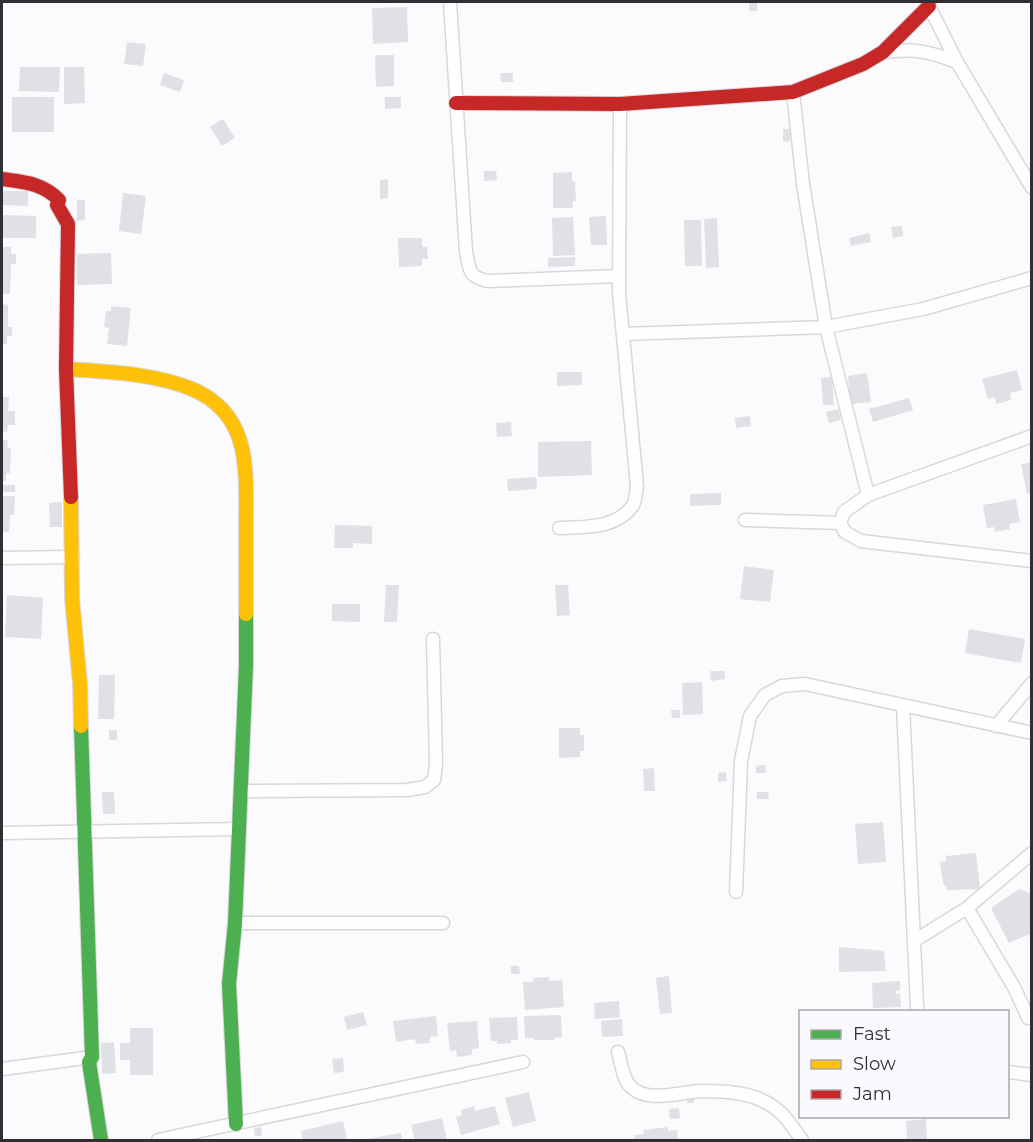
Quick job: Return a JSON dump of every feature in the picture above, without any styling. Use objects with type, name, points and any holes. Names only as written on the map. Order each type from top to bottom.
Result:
[{"type":"street","points":[[450,2],[466,252],[471,274],[476,279],[488,280],[619,276]]},
{"type":"street","points":[[456,103],[620,104],[793,92],[863,64],[883,52],[929,4],[957,62],[1032,188]]},
{"type":"street","points":[[883,52],[908,49],[932,53],[957,62]]},
{"type":"street","points":[[793,92],[803,184],[826,327],[868,495]]},
{"type":"street","points":[[559,528],[600,526],[619,518],[634,504],[637,486],[619,293],[620,104]]},
{"type":"street","points":[[2,179],[37,184],[50,189],[59,200],[57,205],[68,224],[66,369],[73,557],[72,598],[80,684],[92,1057],[89,1062],[102,1140]]},
{"type":"street","points":[[624,334],[826,327],[923,309],[1032,278]]},
{"type":"street","points":[[66,369],[122,374],[176,384],[202,394],[225,412],[239,436],[246,464],[246,666],[236,923],[229,984],[236,1124]]},
{"type":"street","points":[[1032,436],[868,495],[844,512],[840,523],[844,532],[861,541],[1032,561]]},
{"type":"street","points":[[745,520],[840,523]]},
{"type":"street","points":[[2,558],[73,557]]},
{"type":"street","points":[[241,791],[407,790],[424,787],[434,780],[436,764],[433,639]]},
{"type":"street","points":[[996,726],[1032,683]]},
{"type":"street","points":[[736,892],[741,760],[750,716],[765,695],[782,686],[805,684],[1032,733]]},
{"type":"street","points":[[903,706],[918,1010]]},
{"type":"street","points":[[2,833],[239,829]]},
{"type":"street","points":[[914,941],[967,908],[1032,854]]},
{"type":"street","points":[[967,908],[1015,989],[1028,1018]]},
{"type":"street","points":[[236,923],[443,923]]},
{"type":"street","points":[[618,1052],[628,1084],[636,1092],[652,1096],[701,1091],[736,1093],[758,1098],[773,1106],[786,1118],[802,1140]]},
{"type":"street","points":[[2,1069],[92,1057]]},
{"type":"street","points":[[158,1140],[523,1062]]},
{"type":"street","points":[[1009,1072],[1032,1075]]},
{"type":"building","points":[[749,2],[757,2],[757,11],[749,11]]},
{"type":"building","points":[[407,7],[408,42],[373,44],[372,8]]},
{"type":"building","points":[[127,42],[146,44],[143,66],[124,64]]},
{"type":"building","points":[[375,55],[394,55],[394,86],[376,87]]},
{"type":"building","points":[[20,67],[60,67],[59,92],[19,91]]},
{"type":"building","points":[[64,67],[84,67],[85,103],[64,104]]},
{"type":"building","points":[[164,73],[184,80],[180,92],[160,85]]},
{"type":"building","points":[[500,73],[513,73],[513,82],[501,82]]},
{"type":"building","points":[[12,97],[54,97],[54,132],[12,132]]},
{"type":"building","points":[[385,97],[401,97],[401,108],[385,109]]},
{"type":"building","points":[[223,119],[235,138],[222,146],[210,127]]},
{"type":"building","points":[[783,129],[790,129],[790,142],[783,141]]},
{"type":"building","points":[[484,171],[496,171],[497,180],[484,181]]},
{"type":"building","points":[[572,172],[576,201],[573,201],[573,208],[553,208],[553,173]]},
{"type":"building","points":[[388,179],[388,198],[380,199],[380,180]]},
{"type":"building","points":[[2,191],[28,191],[28,206],[2,205]]},
{"type":"building","points":[[123,193],[146,196],[141,234],[119,231]]},
{"type":"building","points":[[77,200],[85,200],[85,220],[77,221]]},
{"type":"building","points":[[2,215],[36,216],[36,238],[2,238]]},
{"type":"building","points":[[606,216],[607,245],[591,245],[589,217]]},
{"type":"building","points":[[573,217],[575,255],[553,256],[552,218]]},
{"type":"building","points":[[717,218],[719,267],[706,268],[704,219]]},
{"type":"building","points":[[684,220],[701,220],[702,266],[685,266]]},
{"type":"building","points":[[902,226],[903,236],[893,238],[891,227]]},
{"type":"building","points":[[869,233],[871,242],[851,246],[849,238]]},
{"type":"building","points":[[398,238],[422,238],[422,247],[427,247],[428,259],[422,259],[422,266],[399,267]]},
{"type":"building","points":[[2,247],[11,247],[11,254],[16,254],[16,264],[11,264],[10,294],[2,294]]},
{"type":"building","points":[[111,253],[112,284],[77,285],[77,254]]},
{"type":"building","points":[[575,257],[575,266],[548,267],[548,258]]},
{"type":"building","points":[[2,304],[8,305],[8,327],[12,327],[12,336],[7,336],[7,344],[2,344]]},
{"type":"building","points":[[111,306],[131,308],[127,346],[107,344],[109,328],[104,327],[106,311],[111,311]]},
{"type":"building","points":[[1017,370],[1022,390],[1010,393],[1011,400],[996,404],[995,397],[988,399],[982,379]]},
{"type":"building","points":[[557,372],[582,372],[582,385],[557,386]]},
{"type":"building","points":[[867,373],[871,402],[851,404],[848,376]]},
{"type":"building","points":[[832,377],[834,405],[823,405],[821,378]]},
{"type":"building","points":[[2,397],[9,397],[8,411],[15,411],[15,425],[8,425],[7,432],[2,431]]},
{"type":"building","points":[[909,398],[913,410],[873,422],[869,409]]},
{"type":"building","points":[[838,409],[841,420],[829,423],[826,412]]},
{"type":"building","points":[[750,416],[751,426],[736,428],[735,418]]},
{"type":"building","points":[[511,422],[512,436],[497,437],[496,423]]},
{"type":"building","points":[[2,440],[8,440],[7,447],[11,448],[10,473],[6,473],[6,481],[2,481]]},
{"type":"building","points":[[591,441],[592,475],[538,477],[538,442]]},
{"type":"building","points":[[1032,462],[1032,493],[1027,494],[1021,464]]},
{"type":"building","points":[[536,477],[537,489],[508,491],[507,479]]},
{"type":"building","points":[[2,485],[15,485],[15,492],[2,492]]},
{"type":"building","points":[[721,493],[721,505],[690,506],[690,494]]},
{"type":"building","points":[[2,496],[15,496],[14,515],[10,515],[9,532],[2,532]]},
{"type":"building","points":[[1016,499],[1020,522],[1009,524],[1010,529],[995,532],[994,527],[987,528],[983,505]]},
{"type":"building","points":[[62,502],[62,527],[50,527],[49,503]]},
{"type":"building","points":[[335,525],[372,526],[372,544],[353,543],[353,548],[334,548]]},
{"type":"building","points":[[744,566],[774,570],[770,602],[740,599]]},
{"type":"building","points":[[386,585],[399,585],[397,622],[384,622]]},
{"type":"building","points":[[555,585],[568,585],[570,615],[557,616]]},
{"type":"building","points":[[7,595],[43,598],[41,639],[5,637]]},
{"type":"building","points":[[332,604],[360,604],[360,622],[332,621]]},
{"type":"building","points":[[969,629],[1025,639],[1021,663],[965,653]]},
{"type":"building","points":[[710,671],[725,671],[725,679],[711,681]]},
{"type":"building","points":[[99,675],[115,675],[114,719],[98,719]]},
{"type":"building","points":[[702,682],[703,714],[683,715],[682,683]]},
{"type":"building","points":[[671,710],[680,710],[680,718],[672,718]]},
{"type":"building","points":[[559,728],[580,728],[580,735],[584,735],[584,751],[580,751],[580,757],[559,758]]},
{"type":"building","points":[[109,730],[117,730],[117,740],[109,740]]},
{"type":"building","points":[[765,765],[766,773],[756,773],[756,766]]},
{"type":"building","points":[[654,768],[655,791],[644,791],[643,769]]},
{"type":"building","points":[[726,772],[727,781],[718,782],[718,773]]},
{"type":"building","points":[[102,792],[114,792],[115,814],[103,814]]},
{"type":"building","points":[[757,792],[768,792],[769,799],[757,799]]},
{"type":"building","points":[[883,822],[886,862],[858,864],[855,824]]},
{"type":"building","points":[[976,853],[980,889],[948,890],[943,883],[940,862],[946,861],[946,856]]},
{"type":"building","points":[[1019,889],[1032,894],[1032,933],[1009,943],[991,908]]},
{"type":"building","points":[[839,947],[884,951],[886,971],[839,972]]},
{"type":"building","points":[[511,966],[519,966],[520,974],[511,974]]},
{"type":"building","points":[[669,976],[672,1013],[660,1014],[656,978]]},
{"type":"building","points":[[549,977],[549,981],[562,980],[564,1007],[525,1010],[523,982],[533,982],[533,978]]},
{"type":"building","points":[[900,981],[900,990],[896,991],[896,994],[900,994],[901,1007],[873,1008],[872,983]]},
{"type":"building","points":[[619,1001],[620,1017],[595,1019],[594,1003]]},
{"type":"building","points":[[363,1012],[367,1025],[347,1030],[344,1017]]},
{"type":"building","points":[[561,1015],[562,1037],[554,1038],[554,1040],[525,1038],[524,1016]]},
{"type":"building","points":[[436,1016],[438,1036],[430,1037],[430,1043],[416,1044],[415,1039],[396,1042],[393,1021]]},
{"type":"building","points":[[517,1017],[518,1040],[497,1044],[497,1041],[491,1041],[489,1018]]},
{"type":"building","points":[[622,1019],[623,1036],[602,1037],[601,1021]]},
{"type":"building","points":[[477,1021],[479,1048],[472,1049],[472,1055],[457,1057],[456,1050],[450,1051],[447,1023]]},
{"type":"building","points":[[130,1028],[153,1028],[153,1075],[130,1075],[130,1060],[120,1060],[120,1043],[130,1043]]},
{"type":"building","points":[[114,1042],[116,1073],[102,1074],[101,1043]]},
{"type":"building","points":[[343,1058],[344,1072],[334,1073],[332,1059]]},
{"type":"building","points":[[529,1092],[536,1121],[513,1127],[505,1098]]},
{"type":"building","points":[[687,1095],[694,1095],[694,1103],[687,1103]]},
{"type":"building","points":[[474,1106],[475,1111],[495,1106],[500,1124],[461,1135],[456,1117],[462,1115],[461,1110]]},
{"type":"building","points":[[679,1108],[680,1118],[670,1119],[669,1109]]},
{"type":"building","points":[[442,1118],[447,1140],[415,1140],[411,1125]]},
{"type":"building","points":[[926,1119],[927,1140],[907,1140],[906,1121]]},
{"type":"building","points":[[343,1121],[347,1140],[303,1140],[301,1131]]},
{"type":"building","points":[[261,1127],[262,1136],[255,1136],[254,1128]]},
{"type":"building","points":[[668,1127],[668,1131],[677,1130],[678,1140],[635,1140],[634,1135],[644,1134],[643,1130]]},
{"type":"building","points":[[401,1133],[402,1140],[365,1140],[365,1139]]},
{"type":"traffic: fast","points":[[236,1124],[229,984],[235,923],[246,666],[246,614]]},
{"type":"traffic: fast","points":[[81,726],[92,1057],[89,1062],[101,1140]]},
{"type":"traffic: slow","points":[[66,369],[130,374],[177,384],[192,389],[211,400],[225,413],[235,428],[241,445],[246,482],[246,614]]},
{"type":"traffic: slow","points":[[71,497],[72,598],[80,684],[81,726]]},
{"type":"traffic: jam","points":[[456,103],[620,104],[793,92],[863,64],[883,52],[929,6]]},
{"type":"traffic: jam","points":[[2,179],[33,184],[53,194],[59,200],[57,205],[68,224],[66,369],[71,497]]}]
